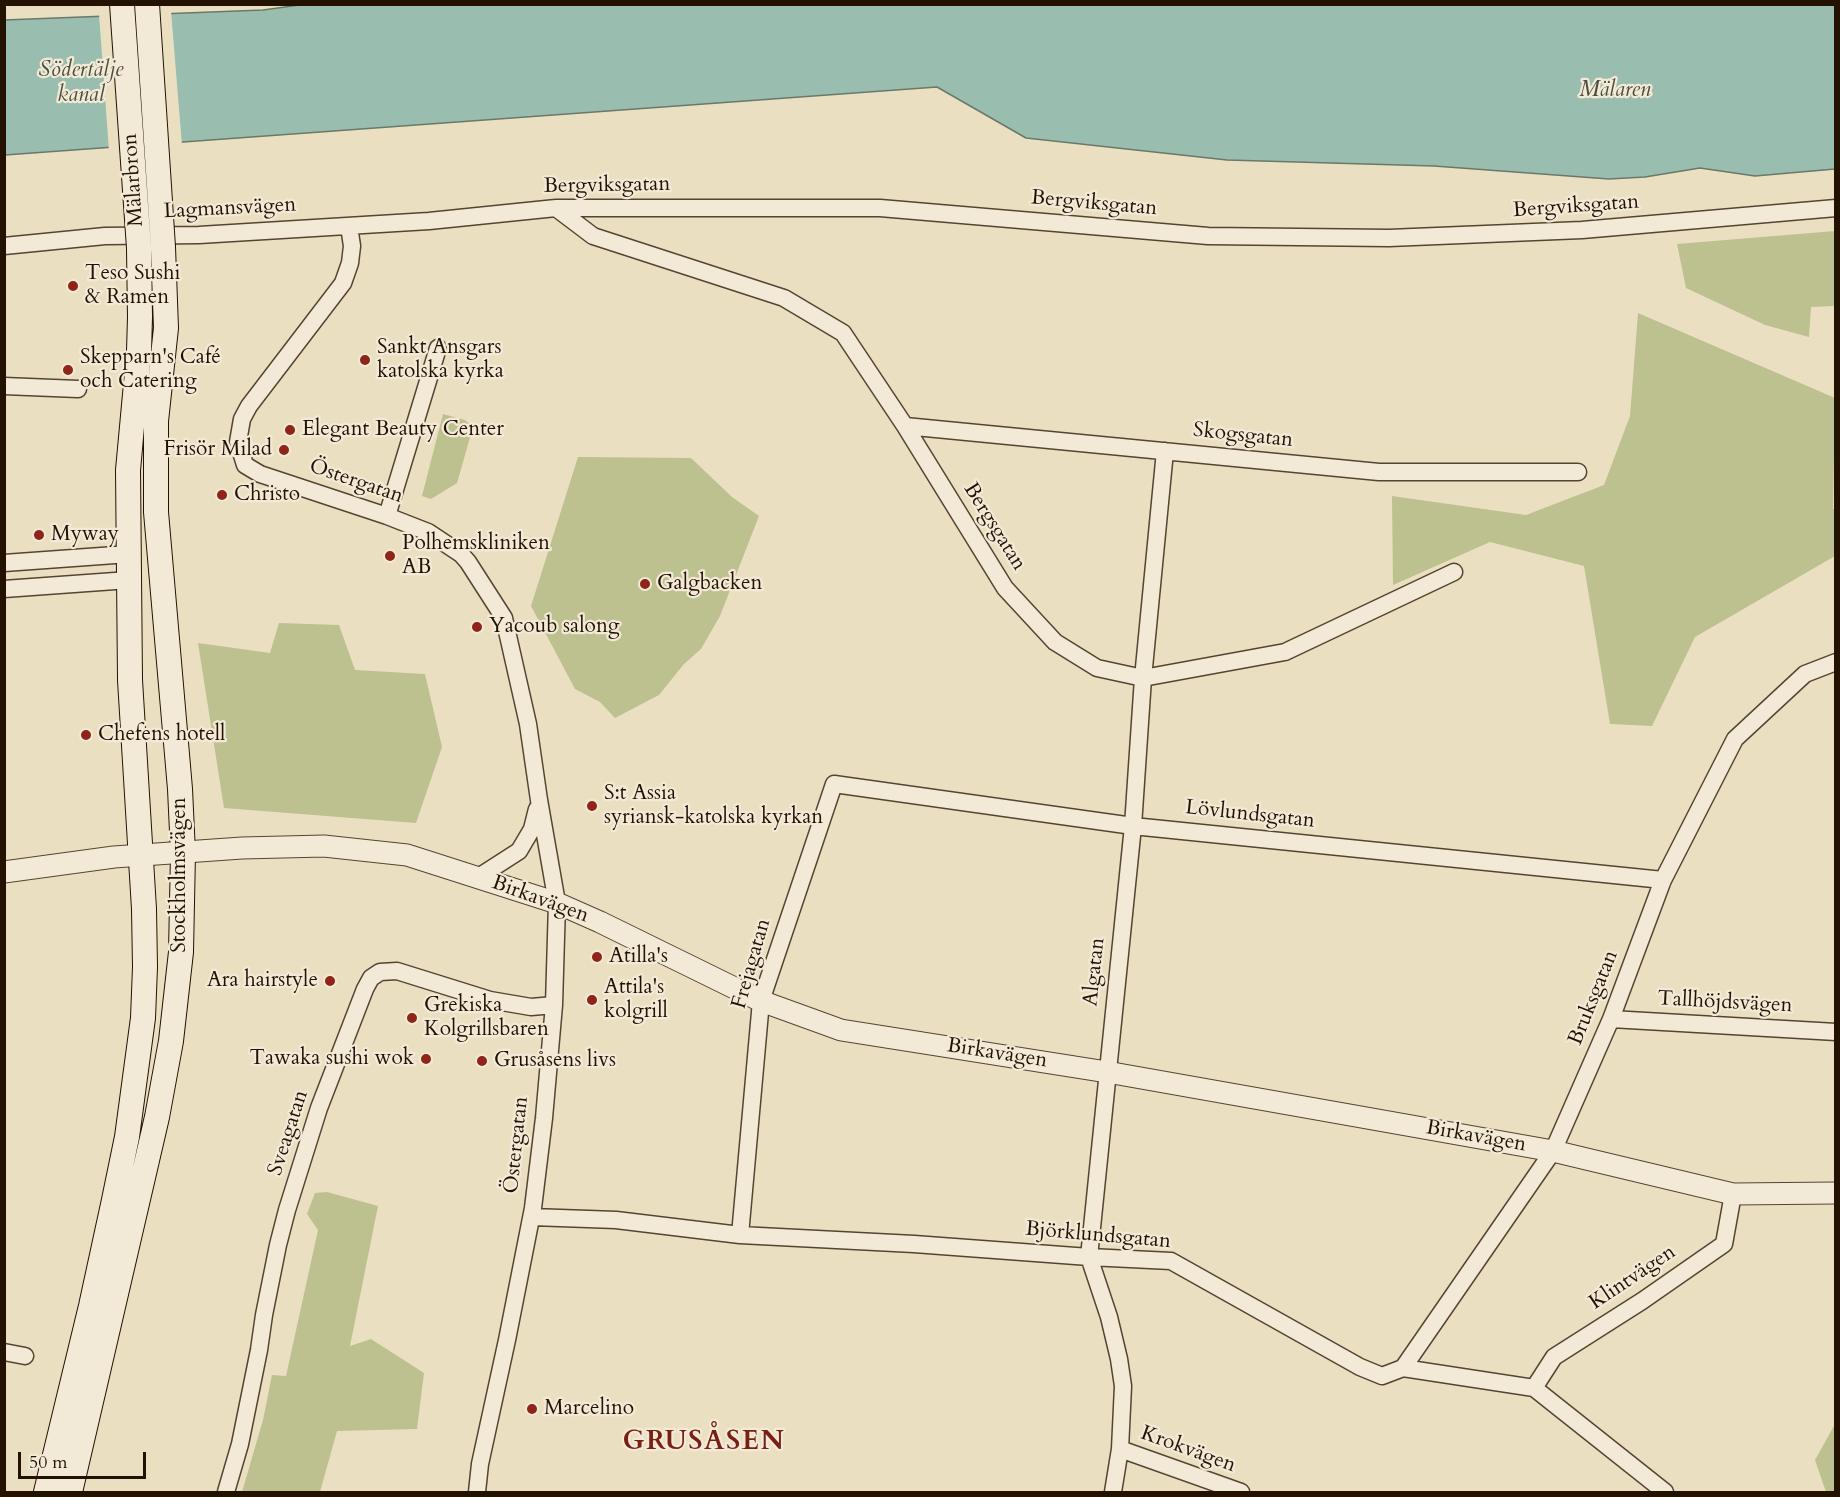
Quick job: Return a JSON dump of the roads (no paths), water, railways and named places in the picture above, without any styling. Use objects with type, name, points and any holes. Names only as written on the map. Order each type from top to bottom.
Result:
[{"type":"main road","name":"Mälarbron","points":[[122,4],[139,248]]},
{"type":"main road","name":"Mälarbron","points":[[147,4],[163,247]]},
{"type":"main road","name":"Stockholmsvägen","points":[[70,1492],[158,1117],[171,1041],[181,952],[183,853],[174,709],[156,512],[156,421],[166,328],[163,247]]},
{"type":"main road","name":"Stockholmsvägen","points":[[46,1492],[109,1224],[134,1091],[143,1018],[145,967],[142,856],[130,680],[128,470],[140,317],[139,248]]},
{"type":"street","name":"Bergviksgatan","points":[[349,226],[429,221],[556,208],[880,208],[1208,236],[1389,238],[1582,230],[1836,208]]},
{"type":"street","name":"Bergsgatan","points":[[556,208],[593,236],[784,298],[843,333],[905,426],[1005,588],[1055,642],[1097,668],[1143,678],[1285,652],[1455,572]]},
{"type":"street","name":"Lagmansvägen","points":[[4,246],[105,236],[198,235],[349,226]]},
{"type":"street","name":"Östergatan","points":[[349,226],[352,246],[350,263],[343,283],[249,406],[242,419],[238,442],[245,465],[260,474],[428,532],[461,554],[477,574],[504,618],[528,724],[538,800],[557,903],[554,1005],[532,1217],[480,1464],[477,1492]]},
{"type":"street","points":[[387,516],[438,348]]},
{"type":"street","points":[[4,386],[78,389]]},
{"type":"street","name":"Skogsgatan","points":[[905,426],[1379,472],[1578,472]]},
{"type":"street","name":"Algatan","points":[[1113,1492],[1120,1449],[1123,1386],[1109,1317],[1089,1257],[1132,826],[1143,678],[1165,451]]},
{"type":"street","points":[[4,563],[129,554]]},
{"type":"street","points":[[30,561],[32,587]]},
{"type":"street","points":[[4,589],[129,580]]},
{"type":"street","name":"Bruksgatan","points":[[1403,1368],[1553,1151],[1611,1019],[1663,880],[1735,739],[1805,674],[1836,662]]},
{"type":"street","name":"Lövlundsgatan","points":[[834,784],[1132,826],[1663,880]]},
{"type":"street","name":"Frejagatan","points":[[740,1235],[761,1001],[834,784]]},
{"type":"street","name":"Östergatan","points":[[477,878],[519,851],[532,830],[538,800]]},
{"type":"street","name":"Birkavägen","points":[[4,872],[114,857],[242,848],[324,846],[407,855],[557,903],[761,1001],[841,1030],[1107,1072],[1553,1151],[1733,1194],[1836,1193]]},
{"type":"street","name":"Sveagatan","points":[[226,1492],[240,1444],[278,1245],[319,1108],[371,978],[380,972],[397,970],[490,1000],[531,1007],[554,1005]]},
{"type":"street","name":"Tallhöjdsvägen","points":[[1611,1019],[1836,1032]]},
{"type":"street","name":"Klintvägen","points":[[1534,1388],[1554,1357],[1642,1301],[1724,1244],[1733,1194]]},
{"type":"street","name":"Björklundsgatan","points":[[532,1217],[616,1220],[740,1235],[1171,1261],[1360,1367],[1382,1376],[1403,1368],[1534,1388],[1665,1492]]},
{"type":"street","points":[[4,1352],[25,1356]]},
{"type":"street","name":"Krokvägen","points":[[1120,1449],[1241,1492]]},
{"type":"water","name":"Mälaren","points":[[307,4],[1835,5],[1835,169],[1755,176],[1700,168],[1645,177],[1609,179],[1434,166],[1227,160],[1026,138],[937,87],[5,155],[4,20],[263,10]]},
{"type":"place","name":"Teso Sushi & Ramen","points":[[73,286]]},
{"type":"place","name":"Sankt Ansgars katolska kyrka","points":[[365,360]]},
{"type":"place","name":"Skepparn's Café och Catering","points":[[68,370]]},
{"type":"place","name":"Elegant Beauty Center","points":[[290,430]]},
{"type":"place","name":"Frisör Milad","points":[[284,450]]},
{"type":"place","name":"Christo","points":[[222,495]]},
{"type":"place","name":"Myway","points":[[39,535]]},
{"type":"place","name":"Polhemskliniken AB","points":[[390,556]]},
{"type":"place","name":"Galgbacken","points":[[645,584]]},
{"type":"place","name":"Yacoub salong","points":[[477,627]]},
{"type":"place","name":"Chefens hotell","points":[[86,735]]},
{"type":"place","name":"S:t Assia syriansk-katolska kyrkan","points":[[592,806]]},
{"type":"place","name":"Atilla's","points":[[597,957]]},
{"type":"place","name":"Ara hairstyle","points":[[330,981]]},
{"type":"place","name":"Attila's kolgrill","points":[[592,1000]]},
{"type":"place","name":"Grekiska Kolgrillsbaren","points":[[412,1018]]},
{"type":"place","name":"Tawaka sushi wok","points":[[426,1059]]},
{"type":"place","name":"Grusåsens livs","points":[[482,1061]]},
{"type":"place","name":"Marcelino","points":[[532,1409]]},
{"type":"district","name":"GRUSÅSEN","points":[[704,1443]]},
{"type":"water label","name":"Södertälje kanal","points":[[81,84]]}]
